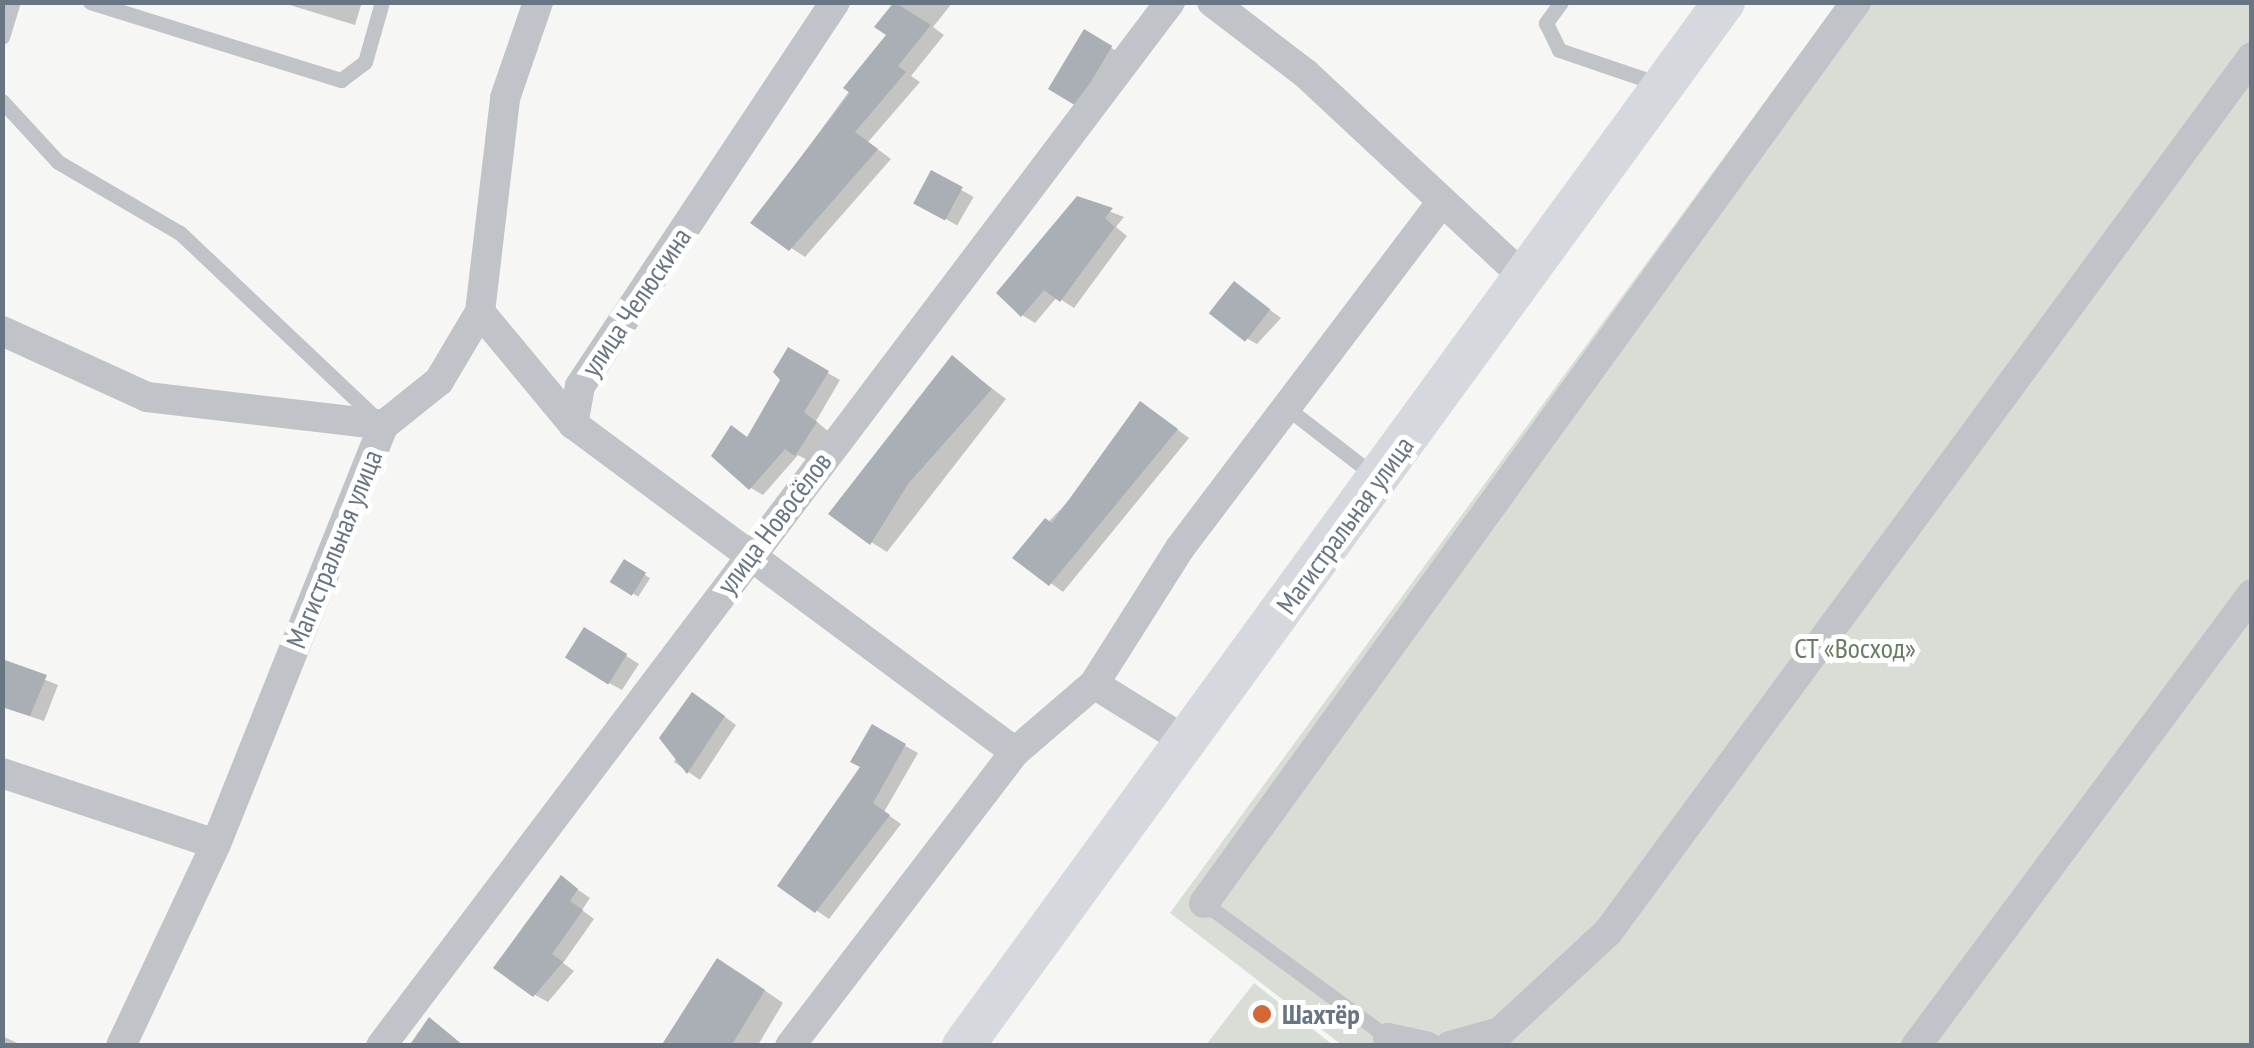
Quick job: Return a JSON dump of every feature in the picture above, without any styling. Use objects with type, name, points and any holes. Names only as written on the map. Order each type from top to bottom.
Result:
[{"type":"main road","name":"Магистральная улица","points":[[963,1046],[1525,278],[1720,3]]},
{"type":"street","name":"Магистральная улица","points":[[121,1046],[216,844],[384,425],[438,381],[480,312],[505,98],[538,2]]},
{"type":"street","name":"улица Челюскина","points":[[572,424],[580,386],[834,2]]},
{"type":"street","name":"улица Новосёлов","points":[[381,1046],[1170,2]]},
{"type":"street","points":[[1212,2],[1305,73],[1440,204],[1525,278]]},
{"type":"street","points":[[1204,902],[1856,2]]},
{"type":"street","points":[[1450,1046],[1500,1032],[1608,932],[2252,57]]},
{"type":"street","points":[[790,1046],[1015,752],[1094,684],[1180,548],[1440,204]]},
{"type":"street","points":[[480,312],[572,424],[746,560],[1015,752]]},
{"type":"street","points":[[2,331],[147,397],[384,425]]},
{"type":"street","points":[[1916,1046],[2252,594]]},
{"type":"street","points":[[1094,684],[1186,741]]},
{"type":"street","points":[[2,773],[216,844]]},
{"type":"street","points":[[1393,1042],[1428,1046]]},
{"type":"lane","points":[[2,37],[13,2]]},
{"type":"lane","points":[[90,2],[341,80],[365,62],[382,2]]},
{"type":"lane","points":[[1561,2],[1546,22],[1559,50],[1664,86]]},
{"type":"lane","points":[[2,100],[58,162],[180,232],[384,425]]},
{"type":"lane","points":[[1287,408],[1378,479]]},
{"type":"lane","points":[[1204,902],[1393,1042]]},
{"type":"green space","name":"СТ «Восход»","points":[[1837,3],[2251,3],[2251,1045],[1342,1045],[1170,913]]},
{"type":"green space","name":"Шахтёр","points":[[1254,983],[1333,1045],[1206,1045]]},
{"type":"building","points":[[894,2],[931,25],[898,66],[906,72],[855,132],[878,149],[789,251],[750,223],[850,93],[843,88],[886,35],[874,27]]},
{"type":"building","points":[[1084,29],[1112,46],[1076,106],[1048,89]]},
{"type":"building","points":[[931,170],[963,187],[945,220],[913,204]]},
{"type":"building","points":[[1077,196],[1113,208],[1105,218],[1115,227],[1060,302],[1044,290],[1021,317],[996,293]]},
{"type":"building","points":[[1234,281],[1270,309],[1245,342],[1209,313]]},
{"type":"building","points":[[788,347],[829,371],[804,412],[817,422],[795,456],[785,449],[749,490],[711,456],[731,425],[747,437],[780,380],[773,372]]},
{"type":"building","points":[[952,355],[992,389],[908,484],[870,545],[828,514]]},
{"type":"building","points":[[1140,401],[1178,429],[1049,586],[1012,558],[1045,518],[1052,523]]},
{"type":"building","points":[[624,559],[646,573],[632,596],[610,582]]},
{"type":"building","points":[[584,627],[627,654],[608,685],[565,658]]},
{"type":"building","points":[[2,659],[47,675],[30,716],[2,707]]},
{"type":"building","points":[[692,692],[725,716],[687,774],[659,738]]},
{"type":"building","points":[[872,724],[906,744],[873,803],[890,815],[815,913],[777,886],[860,767],[850,762]]},
{"type":"building","points":[[561,875],[578,889],[570,901],[583,910],[552,954],[563,962],[533,997],[493,968]]},
{"type":"building","points":[[717,958],[765,990],[731,1046],[661,1046]]},
{"type":"building","points":[[429,1017],[464,1046],[409,1046]]},
{"type":"place","name":"Шахтёр","points":[[1262,1014]]}]
